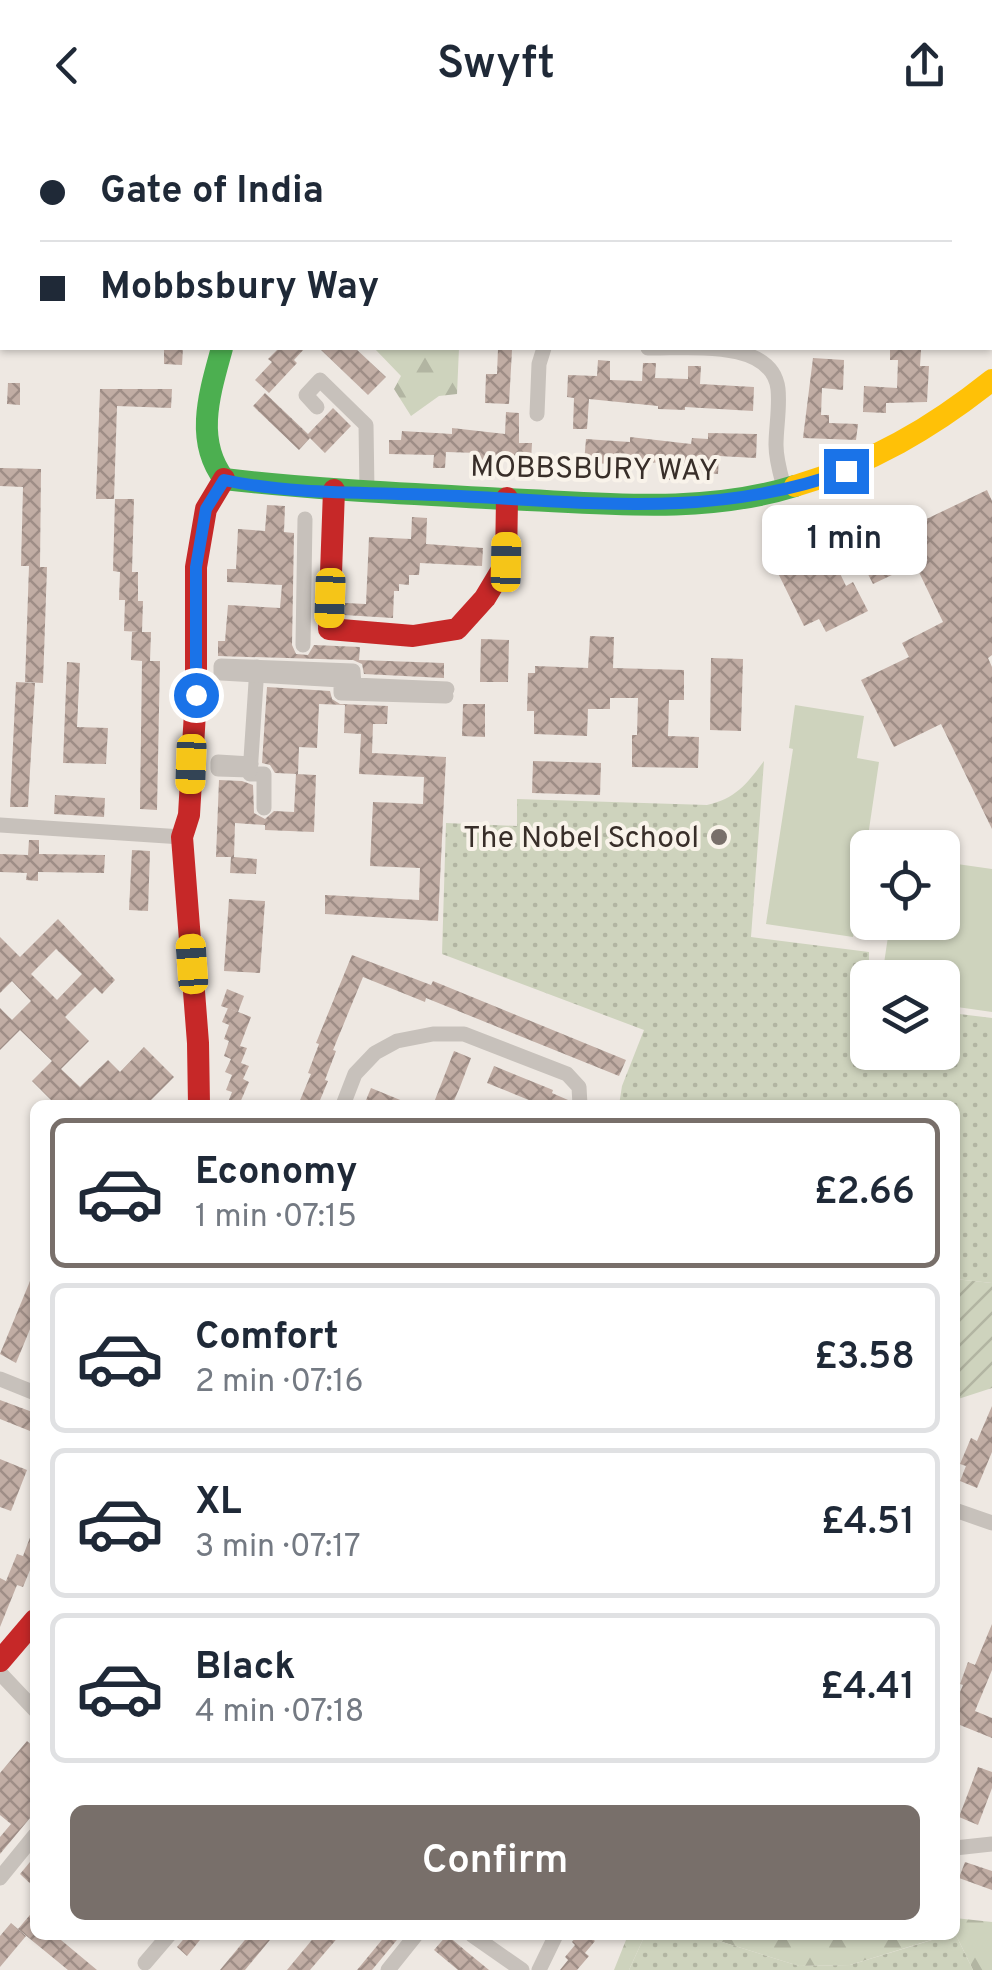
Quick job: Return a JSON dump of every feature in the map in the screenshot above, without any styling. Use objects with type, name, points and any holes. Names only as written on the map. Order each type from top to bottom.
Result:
[{"type":"street","points":[[199,1100],[182,837],[202,765],[206,663],[199,551],[206,509],[224,480],[210,463],[207,447],[214,379],[221,350]]},
{"type":"street","points":[[536,414],[543,350]]},
{"type":"street","points":[[693,350],[757,356],[768,366],[778,388],[777,455],[785,492]]},
{"type":"street","points":[[317,406],[306,395],[320,380],[366,425],[368,491]]},
{"type":"street","name":"MOBBSBURY WAY","points":[[224,480],[334,490],[693,505],[785,492],[846,471],[898,447],[955,411],[992,380]]},
{"type":"street","points":[[334,490],[329,629],[418,634],[448,634],[457,629],[498,577],[506,562],[507,498]]},
{"type":"street","points":[[303,645],[305,519]]},
{"type":"street","points":[[257,671],[303,667],[347,682]]},
{"type":"street","points":[[257,671],[446,693]]},
{"type":"street","points":[[257,671],[250,774],[264,774],[264,808]]},
{"type":"street","points":[[0,825],[182,837]]},
{"type":"street","points":[[346,1100],[356,1074],[375,1053],[397,1041],[453,1032],[568,1074],[581,1093],[580,1100]]},
{"type":"street","points":[[0,1379],[30,1391]]},
{"type":"street","points":[[960,1512],[992,1523]]},
{"type":"street","points":[[0,1661],[30,1626]]},
{"type":"street","points":[[0,1673],[30,1705]]},
{"type":"street","points":[[0,1878],[30,1841]]},
{"type":"street","points":[[960,1847],[992,1844]]},
{"type":"street","points":[[145,1963],[165,1940]]},
{"type":"street","points":[[388,1970],[412,1940]]},
{"type":"street","points":[[479,1940],[522,1970]]},
{"type":"street","points":[[540,1970],[554,1940]]},
{"type":"green space","points":[[376,350],[459,350],[457,394],[439,396],[411,416],[394,389],[401,376]]},
{"type":"green space","points":[[795,705],[864,716],[857,758],[879,762],[869,830],[850,830],[850,937],[766,924],[793,749],[789,748]]},
{"type":"green space","points":[[764,761],[751,937],[869,952],[869,960],[850,960],[850,1070],[960,1070],[960,1014],[992,1018],[992,1283],[960,1280],[960,1100],[620,1100],[644,1030],[442,954],[446,823],[517,826],[517,799],[707,805],[740,789]]},
{"type":"green space","points":[[960,864],[992,869],[992,1012],[960,1007],[960,960],[885,960],[887,940],[960,940]]},
{"type":"green space","points":[[960,1280],[992,1283],[992,1388],[960,1398]]},
{"type":"green space","points":[[960,1919],[992,1922],[992,1970],[973,1970],[958,1940]]},
{"type":"green space","points":[[626,1940],[643,1940],[629,1970],[614,1970]]},
{"type":"green space","points":[[643,1940],[716,1940],[799,1966],[850,1965],[932,1940],[958,1940],[973,1970],[629,1970]]},
{"type":"green space","points":[[716,1940],[931,1940],[850,1965],[799,1966]]},
{"type":"building","points":[[164,350],[183,350],[182,365],[164,364]]},
{"type":"building","points":[[277,350],[303,350],[294,360],[297,363],[269,393],[255,380],[272,362],[268,359]]},
{"type":"building","points":[[321,350],[357,350],[386,377],[368,395]]},
{"type":"building","points":[[498,350],[512,350],[509,404],[485,403],[486,374],[497,374]]},
{"type":"building","points":[[890,350],[921,350],[920,366],[929,366],[927,402],[886,403],[886,413],[863,412],[864,386],[897,388],[898,360],[890,360]]},
{"type":"building","points":[[813,358],[844,360],[843,390],[822,388],[821,415],[829,415],[829,423],[858,424],[856,440],[803,438]]},
{"type":"building","points":[[598,360],[610,361],[610,380],[642,381],[643,363],[656,363],[655,378],[688,379],[688,366],[701,366],[700,384],[754,387],[753,411],[658,409],[589,399],[587,429],[573,429],[574,398],[567,397],[568,375],[597,376]]},
{"type":"building","points":[[8,383],[20,383],[20,405],[7,404]]},
{"type":"building","points":[[100,389],[172,389],[171,408],[117,406],[114,499],[96,499]]},
{"type":"building","points":[[265,393],[308,434],[333,408],[351,426],[325,453],[310,438],[299,450],[253,406]]},
{"type":"building","points":[[506,412],[519,413],[519,443],[532,443],[531,461],[491,460],[490,471],[478,470],[479,453],[446,452],[445,468],[433,468],[434,455],[389,454],[389,440],[401,440],[402,431],[452,434],[452,428],[505,434]]},
{"type":"building","points":[[708,433],[757,434],[756,458],[719,456],[718,474],[706,473],[707,468],[673,467],[673,480],[661,479],[662,463],[628,461],[628,477],[616,477],[616,464],[584,463],[586,439],[630,442],[630,437],[691,444],[692,438],[708,439]]},
{"type":"building","points":[[0,468],[41,469],[40,567],[47,567],[43,683],[25,682],[29,566],[21,566],[23,487],[0,486]]},
{"type":"building","points":[[987,490],[992,501],[992,655],[988,658],[992,667],[992,829],[941,724],[894,747],[861,680],[909,657],[902,643],[943,622],[915,564],[873,584],[846,531],[891,536]]},
{"type":"building","points":[[115,499],[134,499],[132,572],[138,572],[138,601],[143,601],[142,632],[151,632],[150,661],[160,661],[157,810],[140,809],[142,661],[131,660],[132,632],[139,632],[124,631],[125,600],[119,600],[120,572],[113,571]]},
{"type":"building","points":[[267,505],[285,506],[284,532],[294,533],[292,645],[296,654],[308,655],[314,645],[360,647],[359,660],[444,663],[444,678],[364,674],[362,664],[353,660],[218,656],[218,641],[225,641],[228,605],[280,608],[282,585],[227,582],[227,569],[236,569],[238,529],[265,531]]},
{"type":"building","points":[[412,517],[427,518],[426,544],[483,548],[482,566],[420,563],[419,575],[409,575],[409,585],[399,584],[399,591],[394,591],[393,618],[344,615],[345,603],[366,604],[369,537],[411,539]]},
{"type":"building","points":[[808,537],[813,546],[824,540],[846,586],[853,582],[868,611],[826,632],[819,619],[804,626],[774,565],[786,559],[781,547]]},
{"type":"building","points":[[590,636],[614,637],[613,668],[684,670],[684,700],[669,700],[668,736],[699,737],[698,768],[632,767],[638,698],[610,698],[610,709],[588,709],[587,736],[534,734],[534,711],[527,711],[528,673],[535,673],[535,666],[588,668]]},
{"type":"building","points":[[481,639],[509,640],[508,682],[480,682]]},
{"type":"building","points":[[711,658],[743,659],[741,731],[710,730]]},
{"type":"building","points":[[67,662],[80,663],[77,727],[108,728],[106,764],[63,763]]},
{"type":"building","points":[[16,682],[35,683],[28,807],[10,807]]},
{"type":"building","points":[[267,687],[330,691],[332,699],[340,704],[388,706],[387,724],[373,724],[372,753],[446,757],[438,921],[325,914],[325,895],[419,900],[420,868],[370,866],[373,802],[423,804],[424,777],[359,774],[361,734],[344,733],[345,705],[319,704],[317,748],[299,747],[298,774],[275,773],[270,765],[262,763]]},
{"type":"building","points":[[463,704],[485,704],[485,737],[462,736]]},
{"type":"building","points":[[533,761],[601,763],[600,795],[532,793]]},
{"type":"building","points":[[296,774],[316,775],[314,832],[265,830],[265,825],[235,823],[234,857],[257,859],[256,874],[230,873],[231,857],[216,857],[219,780],[253,785],[254,813],[265,819],[274,811],[294,812]]},
{"type":"building","points":[[55,795],[105,798],[104,817],[54,814]]},
{"type":"building","points":[[29,840],[39,840],[39,854],[105,855],[104,873],[38,872],[38,881],[26,880],[27,873],[0,872],[0,854],[28,855]]},
{"type":"building","points":[[132,850],[150,851],[148,911],[129,910]]},
{"type":"building","points":[[229,899],[265,901],[260,973],[224,971]]},
{"type":"building","points":[[58,919],[115,980],[102,994],[95,987],[65,1017],[89,1041],[61,1069],[80,1087],[108,1060],[120,1072],[144,1047],[174,1077],[151,1100],[51,1100],[32,1081],[52,1061],[20,1030],[0,1050],[0,1008],[12,1020],[31,1001],[12,981],[0,993],[0,937],[20,957]],"holes":[[[56,949],[82,974],[57,1000],[31,974]]]},
{"type":"building","points":[[352,955],[431,985],[433,981],[626,1060],[619,1076],[426,998],[425,1002],[363,977],[333,1050],[336,1051],[320,1100],[300,1100],[311,1074],[308,1073],[319,1044],[316,1043]]},
{"type":"building","points":[[227,989],[244,996],[238,1012],[221,1006]]},
{"type":"building","points":[[228,1008],[251,1017],[240,1046],[247,1048],[241,1063],[249,1066],[243,1079],[249,1082],[241,1100],[229,1100],[232,1092],[226,1090],[232,1075],[225,1072],[231,1059],[224,1056],[229,1025],[222,1022]]},
{"type":"building","points":[[454,1051],[471,1058],[454,1100],[435,1100]]},
{"type":"building","points":[[494,1066],[568,1100],[529,1100],[487,1083]]},
{"type":"building","points":[[371,1088],[400,1100],[366,1100]]},
{"type":"building","points":[[30,1281],[30,1329],[16,1363],[0,1354]]},
{"type":"building","points":[[0,1400],[30,1411],[30,1431],[0,1419]]},
{"type":"building","points":[[992,1406],[992,1452],[977,1488],[960,1481],[966,1466],[960,1464],[971,1438],[977,1441]]},
{"type":"building","points":[[0,1459],[27,1470],[11,1511],[0,1507]]},
{"type":"building","points":[[30,1538],[30,1570],[23,1587],[17,1585],[0,1627],[0,1578],[6,1581],[17,1554],[23,1556]]},
{"type":"building","points":[[992,1624],[992,1670],[975,1711],[992,1718],[992,1738],[960,1725],[960,1684],[968,1662],[975,1665]]},
{"type":"building","points":[[27,1741],[30,1744],[30,1818],[0,1854],[0,1837],[11,1824],[0,1815],[0,1773]]},
{"type":"building","points":[[978,1767],[992,1772],[992,1788],[978,1825],[960,1814]]},
{"type":"building","points":[[30,1862],[30,1883],[20,1874]]},
{"type":"building","points":[[965,1862],[992,1871],[992,1890],[960,1878]]},
{"type":"building","points":[[30,1915],[30,1939],[18,1929]]},
{"type":"building","points":[[11,1923],[26,1936],[0,1967],[0,1936]]},
{"type":"building","points":[[31,1940],[61,1940],[97,1970],[68,1970]]},
{"type":"building","points":[[183,1940],[200,1940],[187,1956],[177,1947]]},
{"type":"building","points":[[245,1940],[270,1940],[245,1970],[220,1970]]},
{"type":"building","points":[[312,1940],[336,1940],[310,1970],[287,1970]]},
{"type":"building","points":[[382,1940],[397,1940],[372,1970],[357,1970]]},
{"type":"building","points":[[443,1940],[453,1940],[489,1970],[458,1970],[434,1950]]},
{"type":"building","points":[[595,1941],[577,1970],[560,1970],[575,1945],[572,1942]]},
{"type":"traffic: fast","points":[[221,350],[209,399],[207,432],[209,448],[224,479]]},
{"type":"traffic: fast","points":[[224,479],[365,491],[652,505],[724,501],[795,486]]},
{"type":"traffic: slow","points":[[795,486],[849,467],[899,443],[992,380]]},
{"type":"traffic: jam","points":[[199,1100],[182,837],[189,815],[196,695],[196,567],[206,509],[224,479]]},
{"type":"traffic: jam","points":[[334,490],[329,629],[413,636],[457,629],[485,598],[506,563],[507,498]]},
{"type":"traffic: jam","points":[[0,1661],[30,1626]]},
{"type":"place","name":"The Nobel School","points":[[719,837]]},
{"type":"route","points":[[196,695],[196,567],[206,509],[224,480],[306,489],[664,506],[785,492],[846,471]]}]
